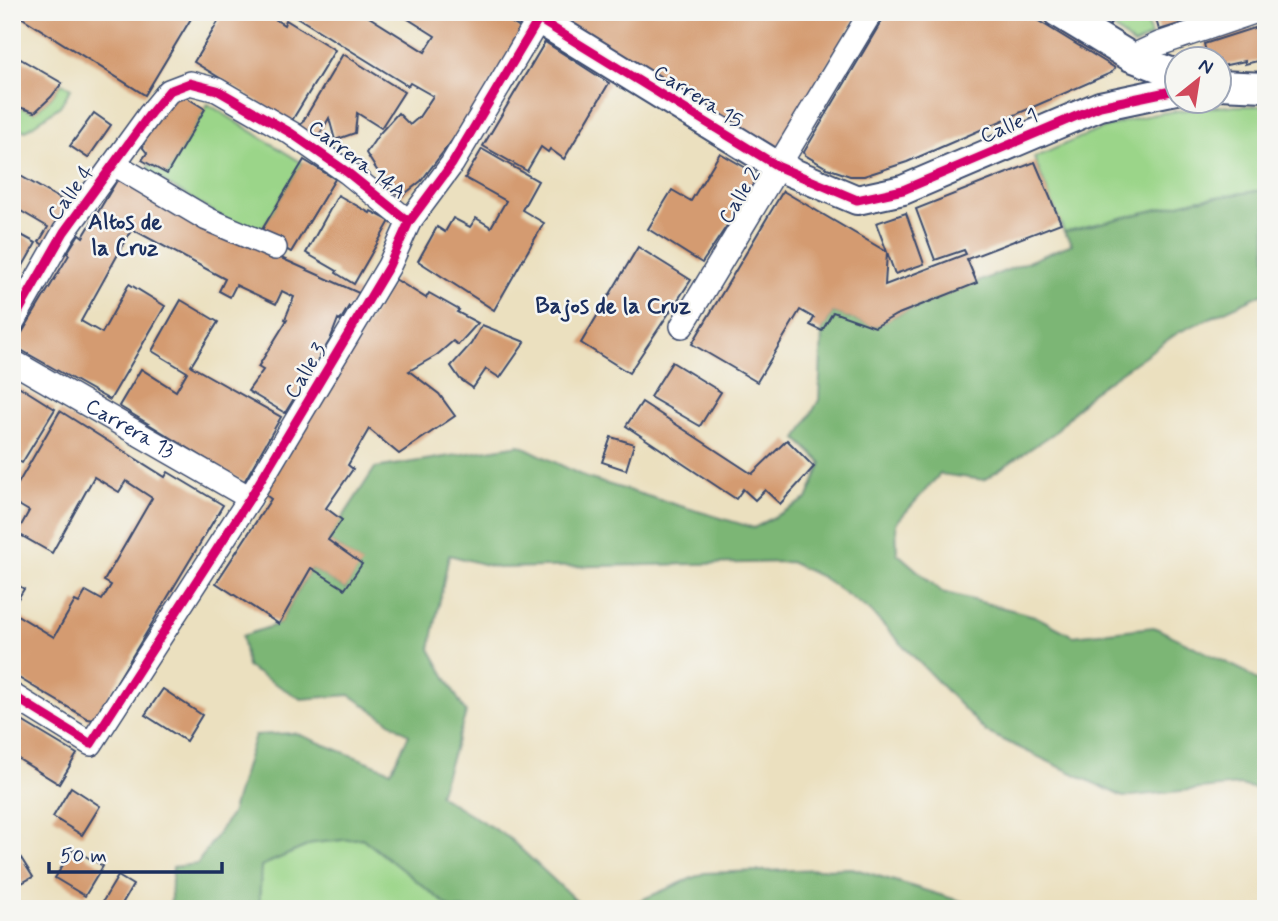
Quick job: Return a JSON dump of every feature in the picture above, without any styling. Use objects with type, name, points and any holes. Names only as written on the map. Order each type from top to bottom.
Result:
[{"type":"street","name":"Calle 2","points":[[682,326],[871,12]]},
{"type":"street","points":[[1057,12],[1131,57],[1162,68]]},
{"type":"street","points":[[1131,57],[1159,44],[1254,12]]},
{"type":"street","name":"Carrera 15","points":[[536,15],[779,167],[857,200]]},
{"type":"street","name":"Calle 3","points":[[12,695],[91,744],[250,498],[389,266],[409,222],[453,164],[536,15]]},
{"type":"street","name":"Carrera 14A","points":[[169,91],[190,83],[217,90],[291,133],[347,172],[409,222]]},
{"type":"street","points":[[1232,86],[1266,87]]},
{"type":"street","name":"Calle 4","points":[[12,323],[64,232],[169,91]]},
{"type":"street","name":"Calle 1","points":[[857,200],[903,190],[1100,106],[1162,93]]},
{"type":"street","points":[[114,164],[207,219],[275,248]]},
{"type":"street","name":"Carrera 13","points":[[12,361],[250,498]]},
{"type":"green space","points":[[1123,12],[1144,12],[1151,36],[1134,45],[1114,28]]},
{"type":"green space","points":[[62,83],[71,88],[60,106],[25,131],[12,123],[12,105],[35,112]]},
{"type":"green space","points":[[208,104],[302,163],[257,238],[149,173],[148,164],[167,174]]},
{"type":"green space","points":[[1232,106],[1266,106],[1264,190],[1196,200],[1064,232],[1034,158],[1093,132],[1162,113],[1162,116],[1232,116]]},
{"type":"green space","points":[[1266,182],[1266,292],[1179,332],[1091,393],[1054,433],[984,480],[940,474],[896,523],[897,553],[942,592],[1035,616],[1073,636],[1154,627],[1244,671],[1266,687],[1266,791],[1239,785],[1123,797],[986,732],[869,610],[822,577],[790,562],[498,568],[449,555],[430,649],[466,713],[439,795],[509,838],[585,909],[452,909],[362,838],[314,843],[261,866],[259,909],[170,909],[173,867],[197,864],[231,814],[255,735],[295,733],[391,771],[409,735],[350,695],[301,699],[247,667],[242,636],[279,624],[311,568],[345,589],[361,564],[328,540],[375,468],[520,445],[587,478],[754,528],[807,499],[822,463],[797,439],[819,400],[822,331],[833,312],[875,327],[896,315],[1072,244],[1064,232],[1196,200],[1264,190]]},
{"type":"green space","points":[[362,838],[452,909],[259,909],[261,866],[314,843]]},
{"type":"green space","points":[[852,868],[986,909],[620,909],[704,873]]},
{"type":"building","points":[[13,12],[195,12],[145,95]]},
{"type":"building","points":[[224,12],[264,12],[284,25],[286,20],[335,50],[291,122],[194,62]]},
{"type":"building","points":[[298,12],[361,12],[425,52],[435,36],[397,12],[495,12],[523,30],[470,117],[421,181],[402,196],[389,189],[366,153],[398,113],[410,125],[433,96],[410,83],[408,86],[295,16]]},
{"type":"building","points":[[560,12],[859,12],[779,146],[772,149],[557,18]]},
{"type":"building","points":[[887,12],[1024,12],[1115,68],[1111,73],[907,162],[864,176],[850,176],[827,168],[804,152]]},
{"type":"building","points":[[1079,12],[1117,12],[1107,29]]},
{"type":"building","points":[[1154,12],[1216,12],[1216,13],[1159,30]]},
{"type":"building","points":[[1266,24],[1266,59],[1232,64],[1232,46],[1204,44]]},
{"type":"building","points":[[545,42],[609,83],[564,159],[550,149],[548,152],[541,147],[527,171],[483,146]]},
{"type":"building","points":[[12,54],[62,83],[35,112],[12,105]]},
{"type":"building","points":[[343,54],[404,92],[381,128],[357,113],[355,133],[335,140],[329,118],[317,139],[299,128]]},
{"type":"building","points":[[176,91],[205,109],[167,174],[142,160],[147,153],[143,148],[147,127]]},
{"type":"building","points":[[94,113],[111,125],[88,158],[70,146]]},
{"type":"building","points":[[482,149],[538,181],[522,210],[544,223],[494,310],[418,261],[437,227],[445,232],[453,218],[470,227],[476,218],[491,227],[506,201],[465,178]]},
{"type":"building","points":[[720,153],[760,176],[702,263],[648,229],[672,190],[691,201]]},
{"type":"building","points":[[304,160],[335,179],[291,252],[260,233]]},
{"type":"building","points":[[1035,162],[1061,223],[967,259],[977,283],[896,315],[875,327],[833,312],[822,331],[810,325],[814,318],[800,310],[757,382],[692,344],[783,191],[887,252],[885,285],[966,254],[964,250],[935,260],[916,209]]},
{"type":"building","points":[[12,171],[67,203],[45,246],[39,242],[48,227],[14,207],[12,210]]},
{"type":"building","points":[[119,177],[272,254],[361,294],[353,307],[349,306],[340,321],[338,319],[330,340],[285,413],[248,391],[263,370],[258,367],[287,320],[285,319],[294,297],[282,291],[276,304],[236,285],[230,297],[219,291],[225,279],[132,229],[81,321],[102,333],[129,284],[165,306],[110,400],[14,346],[69,255],[67,253],[79,234],[83,237]]},
{"type":"building","points":[[338,195],[390,221],[354,284],[306,253]]},
{"type":"building","points":[[906,213],[924,264],[895,274],[876,223]]},
{"type":"building","points":[[12,230],[36,243],[12,285]]},
{"type":"building","points":[[638,247],[691,280],[629,373],[581,343]]},
{"type":"building","points":[[395,279],[426,298],[429,293],[478,323],[458,345],[453,341],[437,355],[409,371],[439,394],[455,416],[399,454],[369,429],[348,465],[353,469],[326,508],[342,520],[328,540],[362,564],[345,589],[311,568],[279,624],[216,583],[271,499],[263,493]]},
{"type":"building","points":[[181,300],[218,322],[191,366],[281,417],[244,482],[119,406],[141,369],[176,391],[187,372],[152,351]]},
{"type":"building","points":[[482,325],[525,342],[500,378],[486,369],[473,388],[460,379],[451,366],[471,344]]},
{"type":"building","points":[[672,362],[721,392],[700,426],[650,397]]},
{"type":"building","points":[[12,382],[55,409],[22,463],[12,457]]},
{"type":"building","points":[[642,402],[752,474],[787,440],[814,467],[780,504],[765,490],[755,500],[743,489],[736,499],[626,426]]},
{"type":"building","points":[[60,411],[165,477],[168,472],[223,505],[94,720],[12,674],[12,612],[54,637],[75,601],[79,603],[86,591],[102,600],[111,585],[104,581],[152,498],[126,481],[119,492],[94,477],[52,553],[17,533],[29,511],[12,501],[12,494]]},
{"type":"building","points":[[611,437],[634,444],[626,470],[602,462]]},
{"type":"building","points":[[12,581],[24,589],[12,608]]},
{"type":"building","points":[[163,689],[202,715],[186,741],[145,715]]},
{"type":"building","points":[[12,715],[77,754],[59,784],[12,755]]},
{"type":"building","points":[[71,787],[100,806],[82,835],[53,817]]},
{"type":"building","points":[[14,847],[33,877],[20,884],[12,872]]},
{"type":"building","points":[[73,849],[103,866],[85,896],[55,878]]},
{"type":"building","points":[[118,876],[133,885],[119,909],[106,909],[100,906]]},
{"type":"cycle path","points":[[527,12],[779,167],[857,200],[903,190],[1100,106],[1162,93]]},
{"type":"cycle path","points":[[12,695],[91,744],[250,498],[389,266],[409,222],[452,164],[543,12]]},
{"type":"cycle path","points":[[12,323],[64,232],[150,114],[169,91],[190,83],[217,90],[291,133],[347,172],[409,222]]},
{"type":"district","name":"Altos de la Cruz","points":[[125,236]]},
{"type":"district","name":"Bajos de la Cruz","points":[[613,307]]}]
